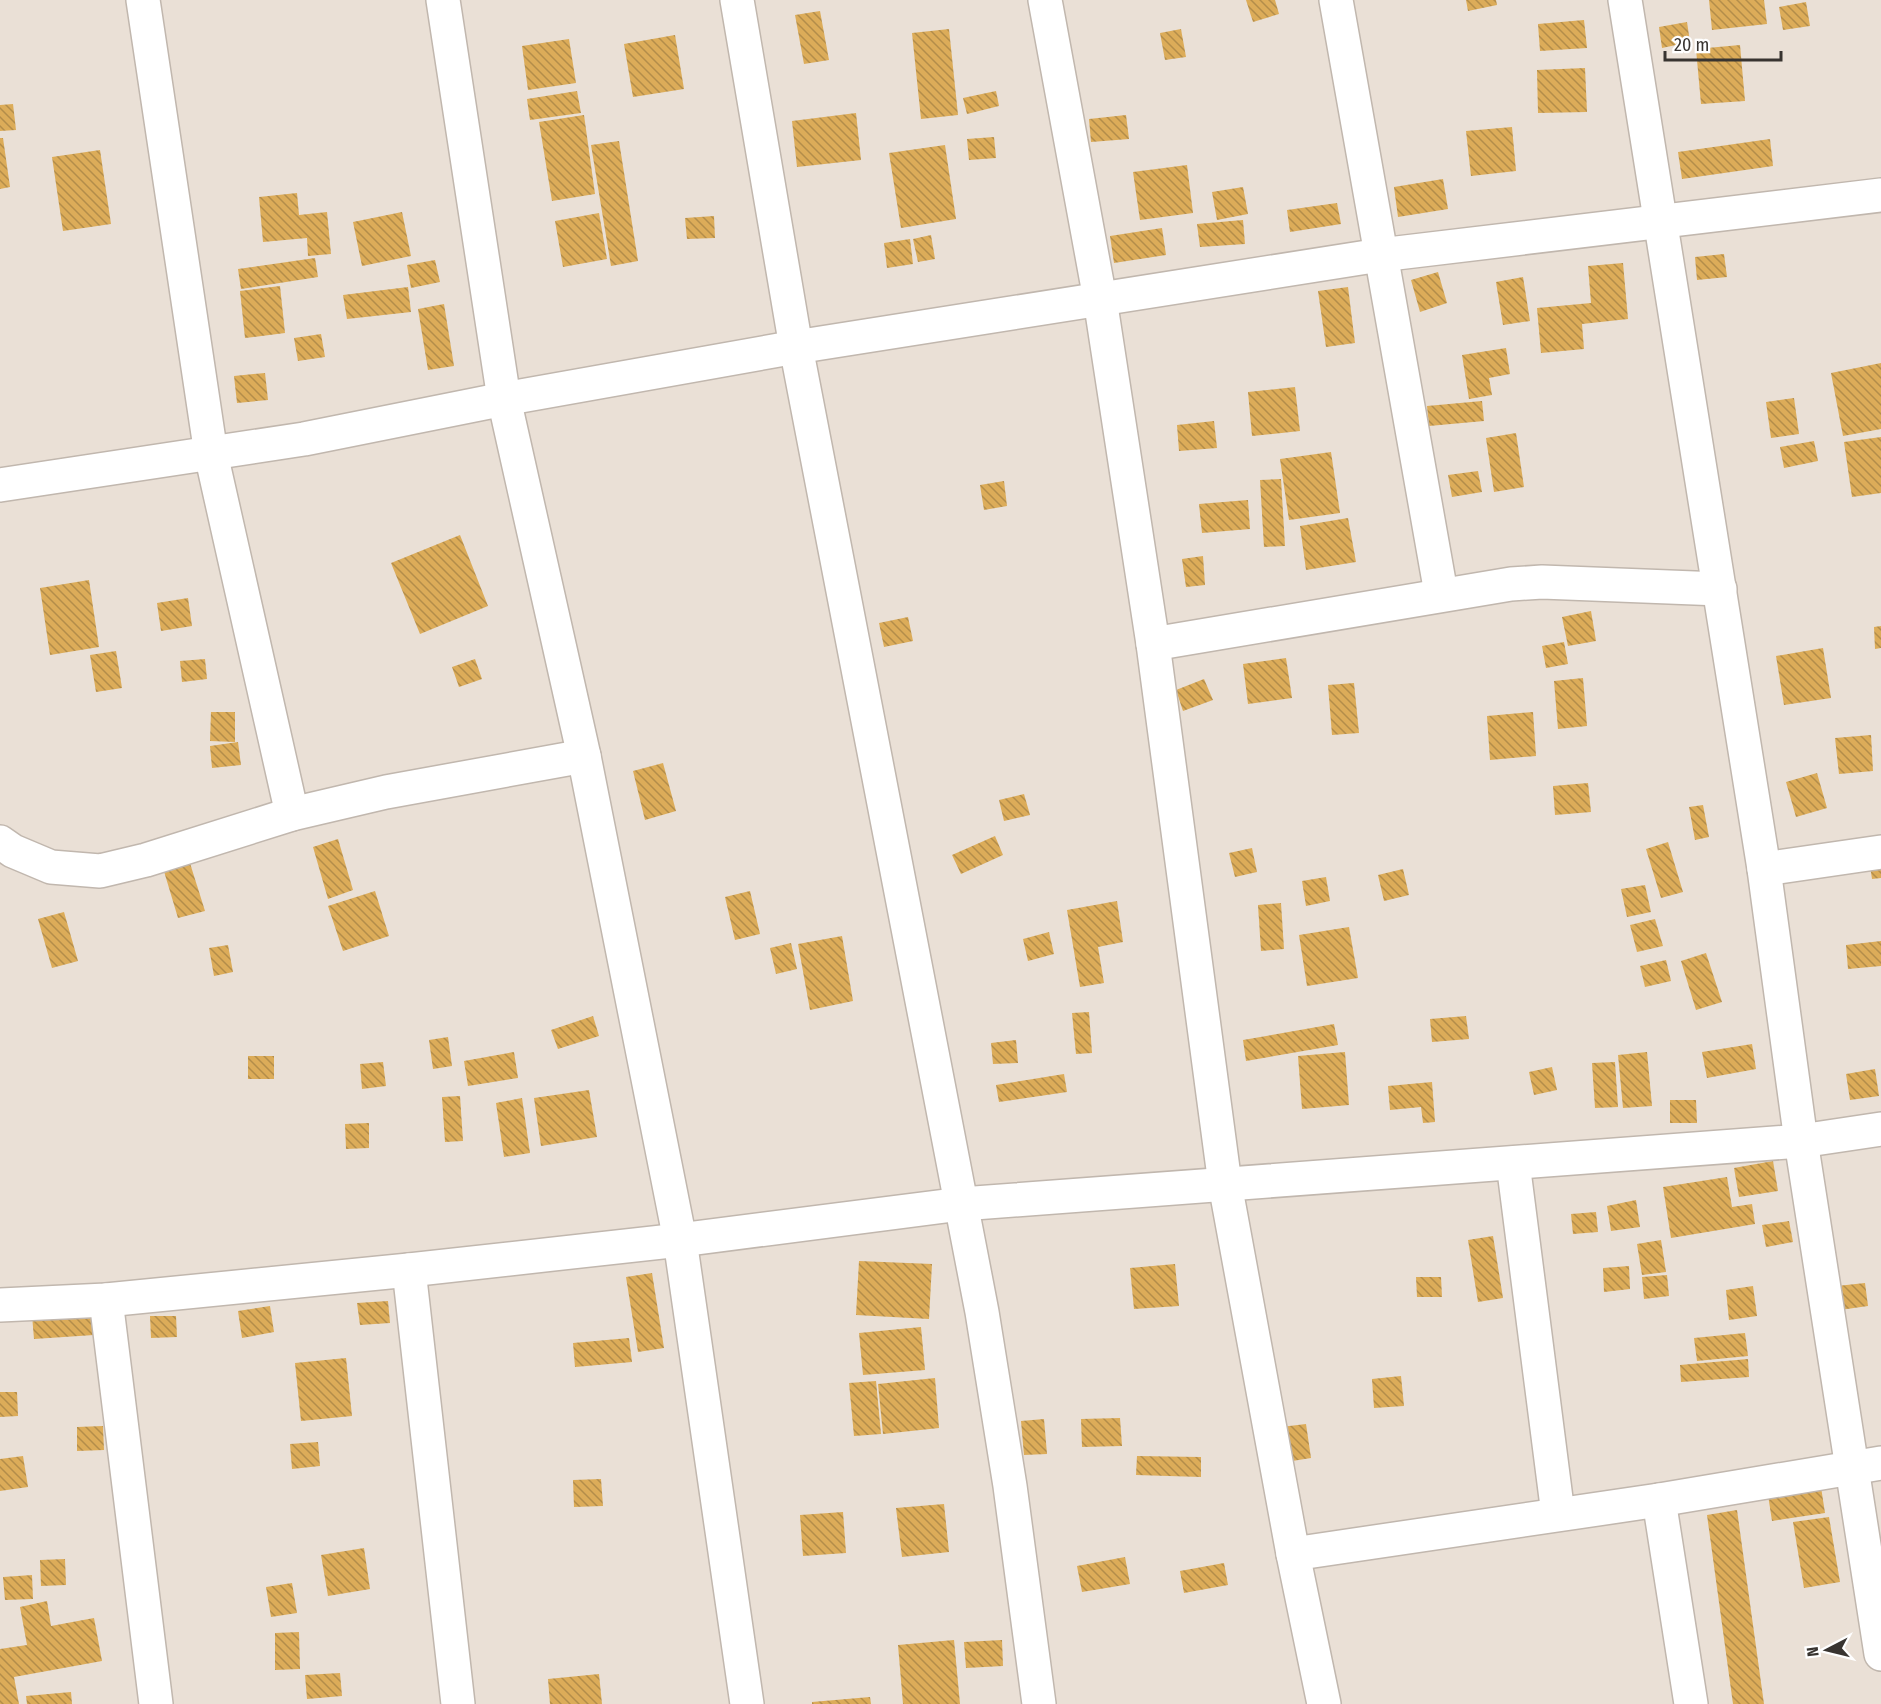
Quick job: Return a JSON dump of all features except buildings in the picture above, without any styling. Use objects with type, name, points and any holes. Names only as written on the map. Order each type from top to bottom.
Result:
[{"type":"street","points":[[143,0],[211,454],[292,813]]},
{"type":"street","points":[[443,0],[504,399],[584,756],[680,1240],[747,1704]]},
{"type":"street","points":[[737,0],[796,347],[982,1312],[1010,1486],[1038,1704]]},
{"type":"street","points":[[1045,0],[1100,299],[1153,644],[1225,1184],[1293,1554],[1324,1704]]},
{"type":"street","points":[[1336,0],[1441,593]]},
{"type":"street","points":[[1625,0],[1764,869],[1801,1141],[1865,1465],[1881,1654]]},
{"type":"street","points":[[0,485],[211,454],[796,347],[1380,255],[1881,195]]},
{"type":"street","points":[[1153,644],[1441,593],[1542,582],[1720,589]]},
{"type":"street","points":[[0,842],[12,851],[51,867],[100,872],[146,860],[292,813],[386,792],[584,756]]},
{"type":"street","points":[[1764,869],[1881,852]]},
{"type":"street","points":[[0,1305],[106,1300],[409,1270],[680,1240],[961,1204],[1801,1141],[1881,1129]]},
{"type":"street","points":[[1513,1163],[1558,1514]]},
{"type":"street","points":[[409,1270],[458,1704]]},
{"type":"street","points":[[106,1300],[156,1704]]},
{"type":"street","points":[[1293,1554],[1659,1500],[1865,1465]]},
{"type":"street","points":[[1659,1500],[1691,1704]]}]
